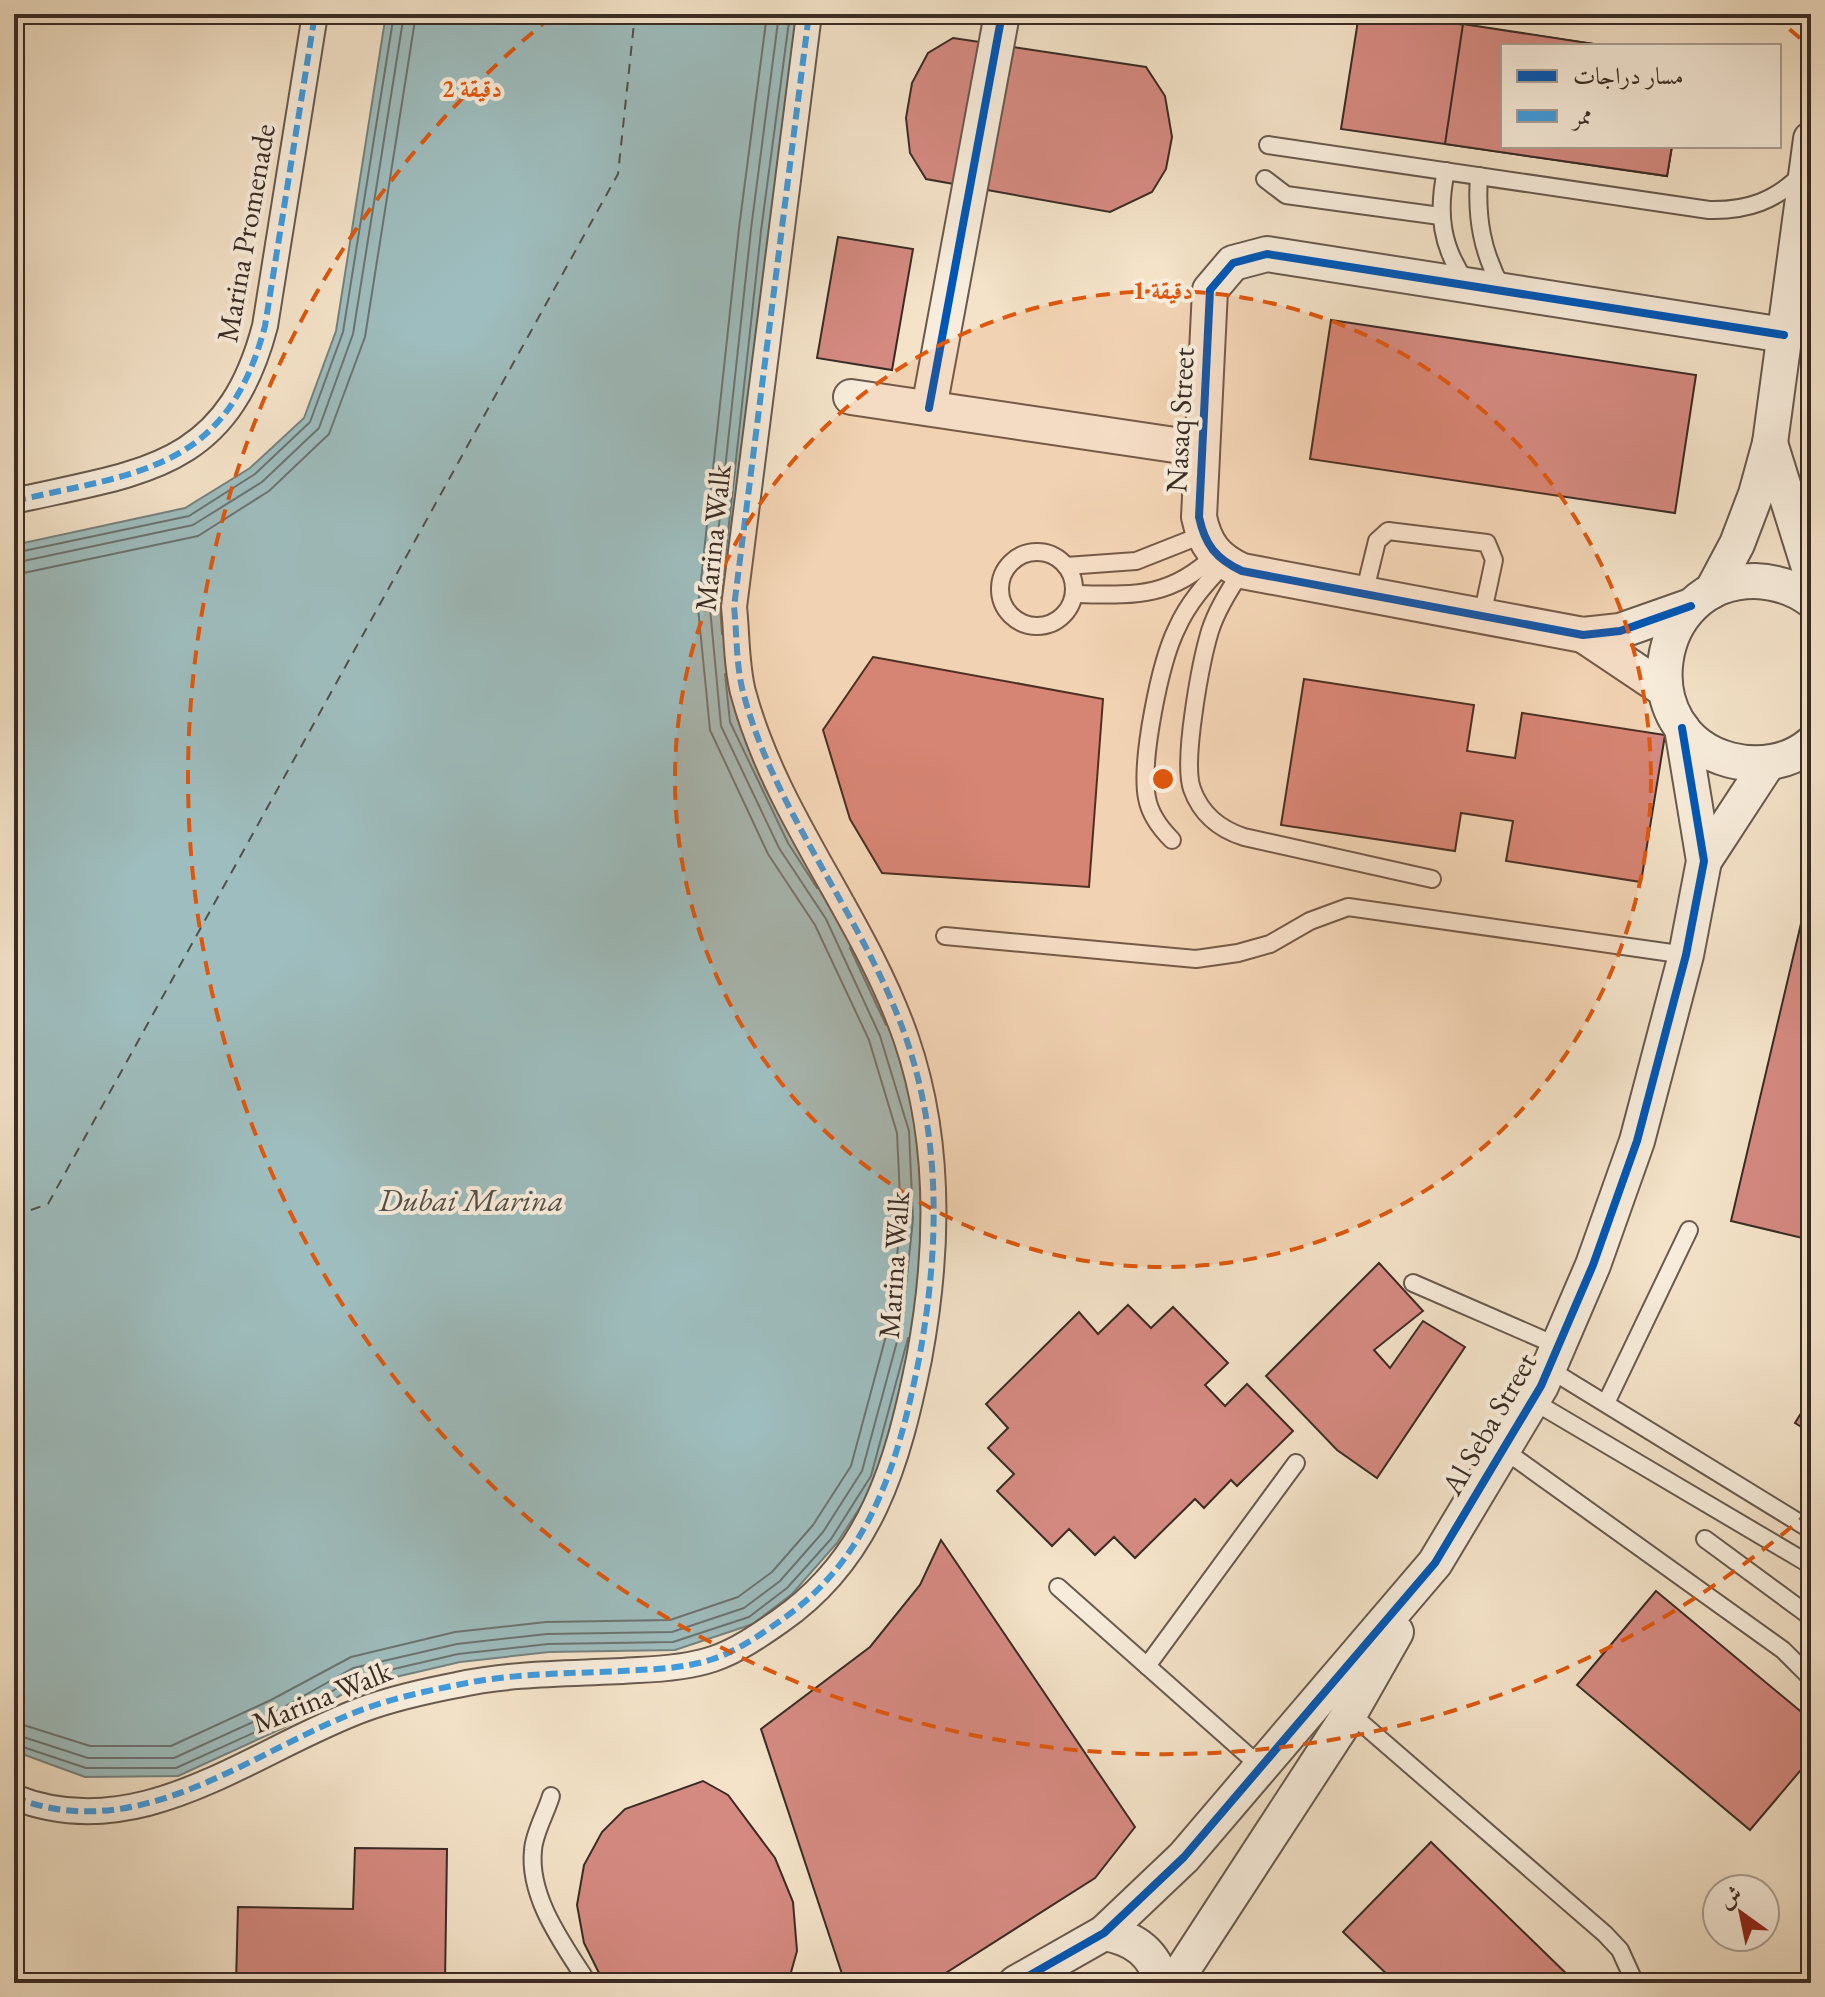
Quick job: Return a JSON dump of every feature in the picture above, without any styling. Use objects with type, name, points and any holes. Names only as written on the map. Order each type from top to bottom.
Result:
[{"type":"street","name":"Marina Promenade","points":[[14,501],[130,474],[170,460],[205,436],[234,405],[254,367],[265,326],[315,14]]},
{"type":"street","name":"Marina Walk","points":[[14,1797],[80,1813],[128,1808],[182,1794],[362,1709],[407,1695],[465,1683],[677,1668],[715,1659],[759,1635],[815,1597],[855,1546],[880,1500],[903,1439],[927,1313],[935,1218],[929,1123],[906,1038],[876,968],[765,757],[742,689],[734,607],[809,14]]},
{"type":"street","points":[[929,408],[1002,14]]},
{"type":"street","points":[[1809,154],[1770,443],[1752,507],[1702,598],[1673,631],[1663,660],[1665,690],[1682,728],[1699,745],[1720,757],[1744,764],[1768,763],[1788,757],[1811,744]]},
{"type":"street","name":"Nasaq Street","points":[[1221,556],[1199,517],[1210,290],[1233,263],[1267,254],[1784,335]]},
{"type":"street","points":[[851,397],[1202,449]]},
{"type":"street","points":[[1770,443],[1811,574]]},
{"type":"street","points":[[1221,556],[1364,594],[1583,635],[1632,628],[1741,581],[1771,581],[1799,591],[1811,600]]},
{"type":"street","points":[[1583,635],[1665,690]]},
{"type":"street","name":"Al Seba Street","points":[[1016,1983],[1104,1933],[1184,1857],[1435,1563],[1533,1401],[1555,1358],[1637,1141],[1686,955],[1704,861],[1682,728]]},
{"type":"street","name":"Al Seba Street","points":[[1704,861],[1768,763]]},
{"type":"street","points":[[1174,1983],[1350,1713],[1435,1563]]},
{"type":"street","points":[[1104,1933],[1124,1936],[1141,1947],[1154,1962],[1162,1983]]},
{"type":"lane","points":[[1268,145],[1733,210],[1756,206],[1777,195],[1809,154]]},
{"type":"lane","points":[[1446,171],[1440,216],[1448,253],[1469,285]]},
{"type":"lane","points":[[1479,176],[1479,227],[1485,251],[1504,291]]},
{"type":"lane","points":[[1265,179],[1286,195],[1440,216]]},
{"type":"lane","points":[[1364,594],[1377,541],[1388,531],[1487,543],[1494,560],[1482,616]]},
{"type":"lane","points":[[1041,552],[1055,556],[1066,566],[1073,579],[1074,594],[1069,609],[1059,619],[1031,626],[1007,612],[1000,599],[1004,571],[1014,560],[1041,552]]},
{"type":"lane","points":[[1066,566],[1221,556]]},
{"type":"lane","points":[[1074,594],[1126,595],[1165,589],[1221,556]]},
{"type":"lane","points":[[1172,840],[1152,815],[1145,785],[1160,676],[1177,626],[1221,556]]},
{"type":"lane","points":[[1221,556],[1201,672],[1189,774],[1202,809],[1220,827],[1244,837],[1432,879]]},
{"type":"lane","points":[[945,936],[1196,959],[1270,944],[1310,921],[1348,907],[1686,955]]},
{"type":"lane","points":[[1606,1403],[1689,1230]]},
{"type":"lane","points":[[1413,1283],[1555,1358],[1606,1403],[1811,1530]]},
{"type":"lane","points":[[1533,1401],[1809,1564]]},
{"type":"lane","points":[[1504,1450],[1783,1650],[1811,1678]]},
{"type":"lane","points":[[1147,1666],[1296,1463]]},
{"type":"lane","points":[[1705,1539],[1811,1617]]},
{"type":"lane","points":[[1058,1587],[1261,1767]]},
{"type":"lane","points":[[1350,1713],[1605,1934],[1629,1965],[1635,1983]]},
{"type":"lane","points":[[551,1796],[533,1850],[538,1892],[559,1938],[588,1983]]},
{"type":"water","name":"Dubai Marina","points":[[386,14],[798,14],[769,232],[728,607],[737,718],[795,840],[897,1030],[927,1128],[920,1326],[879,1478],[837,1543],[792,1594],[753,1624],[675,1650],[549,1652],[460,1662],[357,1686],[285,1727],[178,1776],[85,1777],[14,1751],[14,545],[185,508],[250,468],[304,418],[336,331]]},
{"type":"building","points":[[1359,14],[1390,14],[1593,44],[1501,44],[1501,148],[1672,148],[1667,176],[1341,129]]},
{"type":"building","points":[[1463,24],[1594,44],[1501,44],[1501,148],[1672,148],[1667,176],[1445,144]]},
{"type":"building","points":[[953,38],[1146,67],[1165,96],[1172,137],[1166,169],[1152,192],[1110,212],[926,179],[910,153],[906,118],[912,83],[928,53]]},
{"type":"building","points":[[838,237],[913,249],[892,370],[817,358]]},
{"type":"building","points":[[1331,320],[1696,375],[1675,513],[1310,459]]},
{"type":"building","points":[[873,657],[1103,699],[1089,887],[882,873],[850,819],[823,730]]},
{"type":"building","points":[[1304,679],[1474,705],[1467,751],[1515,758],[1522,713],[1665,735],[1641,882],[1506,861],[1513,821],[1461,813],[1455,851],[1281,825]]},
{"type":"building","points":[[1811,881],[1811,1240],[1731,1221]]},
{"type":"building","points":[[1379,1263],[1423,1311],[1374,1350],[1390,1368],[1423,1321],[1465,1347],[1377,1478],[1337,1450],[1266,1376]]},
{"type":"building","points":[[1128,1305],[1151,1328],[1173,1307],[1228,1363],[1205,1385],[1225,1406],[1247,1384],[1293,1431],[1237,1486],[1231,1480],[1204,1508],[1195,1499],[1135,1558],[1114,1537],[1095,1555],[1069,1529],[1052,1546],[997,1491],[1014,1474],[988,1448],[1008,1428],[986,1404],[1079,1312],[1098,1334]]},
{"type":"building","points":[[1811,1397],[1811,1433],[1795,1423]]},
{"type":"building","points":[[941,1540],[1135,1827],[1095,1878],[930,1983],[845,1983],[761,1729],[870,1647],[920,1585]]},
{"type":"building","points":[[1656,1591],[1811,1720],[1811,1758],[1750,1830],[1577,1685]]},
{"type":"building","points":[[703,1781],[728,1795],[775,1858],[793,1902],[797,1951],[788,1983],[604,1983],[584,1943],[577,1905],[584,1865],[602,1832],[625,1809]]},
{"type":"building","points":[[1431,1842],[1576,1983],[1396,1983],[1343,1932]]},
{"type":"building","points":[[355,1848],[447,1849],[445,1983],[236,1983],[238,1907],[353,1909]]},
{"type":"ferry route","points":[[14,1216],[48,1204],[618,174],[635,14]]},
{"type":"marked path","points":[[14,501],[101,482],[173,457],[202,437],[228,410],[249,374],[265,326],[315,14]]},
{"type":"marked path","points":[[14,1797],[61,1810],[106,1811],[151,1802],[194,1788],[322,1727],[364,1709],[410,1695],[501,1678],[666,1668],[713,1659],[756,1637],[811,1596],[837,1568],[876,1505],[890,1471],[911,1398],[926,1319],[934,1197],[926,1117],[918,1077],[888,993],[776,781],[758,738],[741,682],[734,607],[809,14]]},
{"type":"cycle path","points":[[929,408],[1002,14]]},
{"type":"cycle path","points":[[1691,606],[1620,631],[1583,635],[1242,571],[1225,561],[1208,543],[1199,517],[1210,290],[1233,263],[1267,254],[1784,335]]},
{"type":"cycle path","points":[[1016,1983],[1104,1933],[1184,1857],[1435,1563],[1541,1386],[1593,1265],[1637,1141],[1686,955],[1704,861],[1682,728]]}]
